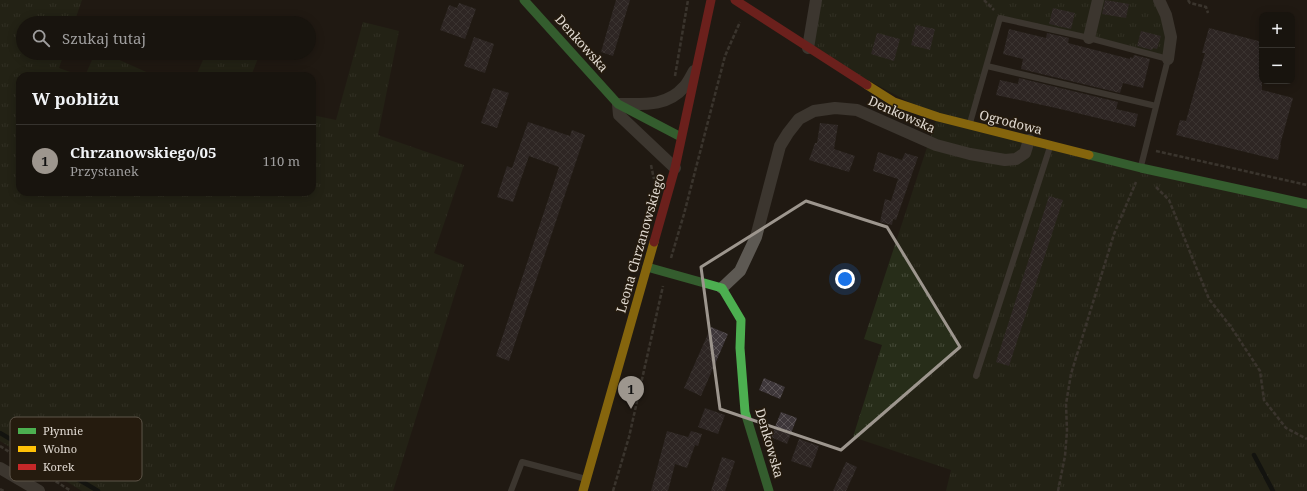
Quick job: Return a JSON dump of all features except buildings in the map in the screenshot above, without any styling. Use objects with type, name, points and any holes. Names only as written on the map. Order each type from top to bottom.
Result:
[{"type":"street","name":"Denkowska","points":[[524,0],[618,104],[682,137]]},
{"type":"street","name":"Leona Chrzanowskiego","points":[[583,491],[675,168],[711,0]]},
{"type":"street","name":"Ogrodowa","points":[[736,0],[808,48],[894,102],[938,117],[1141,168],[1307,204]]},
{"type":"street","points":[[808,48],[816,0]]},
{"type":"street","points":[[1089,38],[1098,0]]},
{"type":"street","points":[[1159,0],[1166,15],[1171,37],[1168,59]]},
{"type":"street","points":[[618,104],[656,104],[664,102],[684,87],[698,65]]},
{"type":"street","name":"Denkowska","points":[[618,104],[619,115],[675,168]]},
{"type":"street","name":"Denkowska","points":[[769,491],[745,412],[740,348],[741,320],[722,288],[740,271],[756,237],[780,146],[788,133],[799,119],[814,111],[835,108],[857,110],[936,144],[970,154],[1005,160],[1016,159],[1025,153],[1029,140]]},
{"type":"street","points":[[647,267],[722,288]]},
{"type":"street","points":[[0,468],[10,474]]},
{"type":"street","points":[[21,481],[38,491]]},
{"type":"lane","points":[[969,125],[1000,18],[1089,38],[1168,59],[1141,168]]},
{"type":"lane","points":[[987,66],[1156,106]]},
{"type":"lane","points":[[976,376],[1051,145]]},
{"type":"lane","points":[[512,491],[522,462],[586,479]]},
{"type":"path","points":[[674,80],[681,47],[688,0]]},
{"type":"path","points":[[1188,0],[1190,3],[1206,7],[1208,13]]},
{"type":"path","points":[[613,491],[628,436],[666,273],[684,214],[725,56],[745,6]]},
{"type":"path","points":[[1146,148],[1307,185]]},
{"type":"path","points":[[648,160],[654,172],[655,177],[653,184]]},
{"type":"path","points":[[1141,168],[1152,183],[1169,200],[1209,299],[1231,327],[1260,371],[1264,400],[1286,428],[1307,439]]},
{"type":"path","points":[[1058,491],[1065,456],[1067,431],[1066,404],[1071,374],[1114,234],[1141,168]]},
{"type":"path","points":[[0,446],[10,452]]},
{"type":"path","points":[[55,481],[71,491]]},
{"type":"path","points":[[0,489],[4,491]]},
{"type":"highlighted area","points":[[806,201],[887,227],[960,347],[841,450],[720,409],[701,267]]},
{"type":"green space","points":[[0,0],[82,0],[76,16],[16,16],[16,60],[62,60],[59,68],[70,72],[16,72],[16,196],[316,196],[316,116],[336,120],[363,22],[399,31],[378,135],[464,165],[434,253],[464,265],[393,491],[82,491],[66,481],[142,481],[142,417],[10,417],[10,447],[0,441]]},
{"type":"green space","points":[[816,0],[1159,0],[1166,15],[1168,59],[1001,18],[969,125],[1307,204],[1307,491],[946,491],[951,470],[853,437],[882,345],[864,339],[937,117],[808,48]]},
{"type":"green space","points":[[92,60],[120,60],[146,72],[87,72]]},
{"type":"green space","points":[[203,60],[257,60],[253,72],[198,72]]},
{"type":"waterway","points":[[0,433],[10,439]]},
{"type":"waterway","points":[[1254,455],[1273,491]]},
{"type":"waterway","points":[[81,481],[98,491]]},
{"type":"traffic: fast","points":[[524,0],[618,104],[681,137]]},
{"type":"traffic: fast","points":[[1089,155],[1141,168],[1307,204]]},
{"type":"traffic: fast","points":[[647,267],[722,288],[741,320],[740,348],[745,412],[769,491]]},
{"type":"traffic: slow","points":[[867,85],[894,102],[938,117],[1089,155]]},
{"type":"traffic: slow","points":[[583,491],[654,242]]},
{"type":"traffic: jam","points":[[654,242],[675,168],[711,0]]},
{"type":"traffic: jam","points":[[735,0],[867,85]]},
{"type":"place","name":"Chrzanowskiego/05","points":[[631,409]]}]
